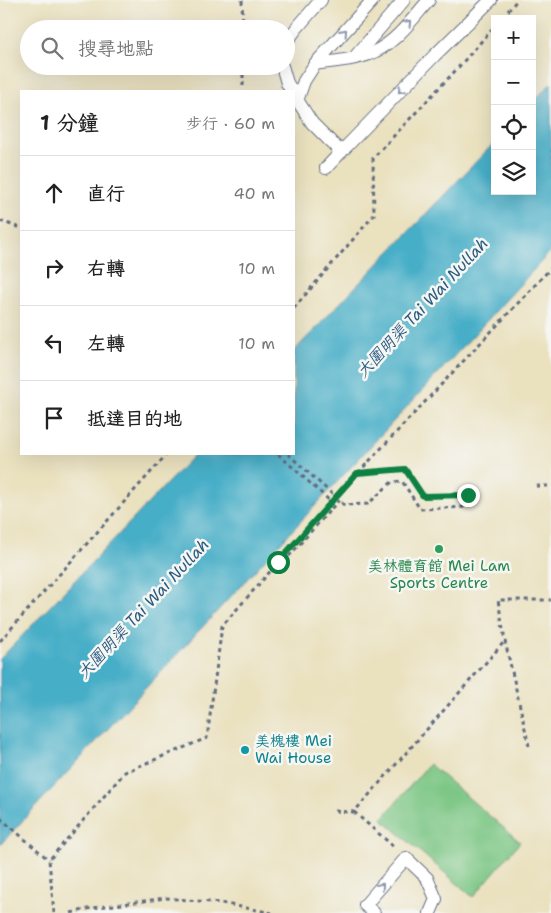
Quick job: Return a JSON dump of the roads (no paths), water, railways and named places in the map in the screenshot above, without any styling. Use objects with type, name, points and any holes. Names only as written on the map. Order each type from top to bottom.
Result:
[{"type":"lane","points":[[295,30],[321,0]]},
{"type":"lane","points":[[295,94],[316,64],[373,0]]},
{"type":"lane","points":[[354,58],[404,0]]},
{"type":"lane","points":[[316,64],[354,58],[375,52],[394,40],[429,0]]},
{"type":"lane","points":[[326,168],[491,0]]},
{"type":"lane","points":[[285,75],[291,90]]},
{"type":"lane","points":[[295,98],[312,123],[342,152]]},
{"type":"lane","points":[[374,913],[365,905],[406,858],[427,878],[436,899],[430,913]]},
{"type":"water","name":"大圍明渠 Tai Wai Nullah","points":[[551,83],[551,251],[0,845],[0,659],[194,455],[295,455],[295,350],[491,146],[491,195],[536,195],[536,99]]},
{"type":"place","name":"美林體育館 Mei Lam Sports Centre","points":[[439,549]]},
{"type":"place","name":"美槐樓 Mei Wai House","points":[[245,750]]}]
